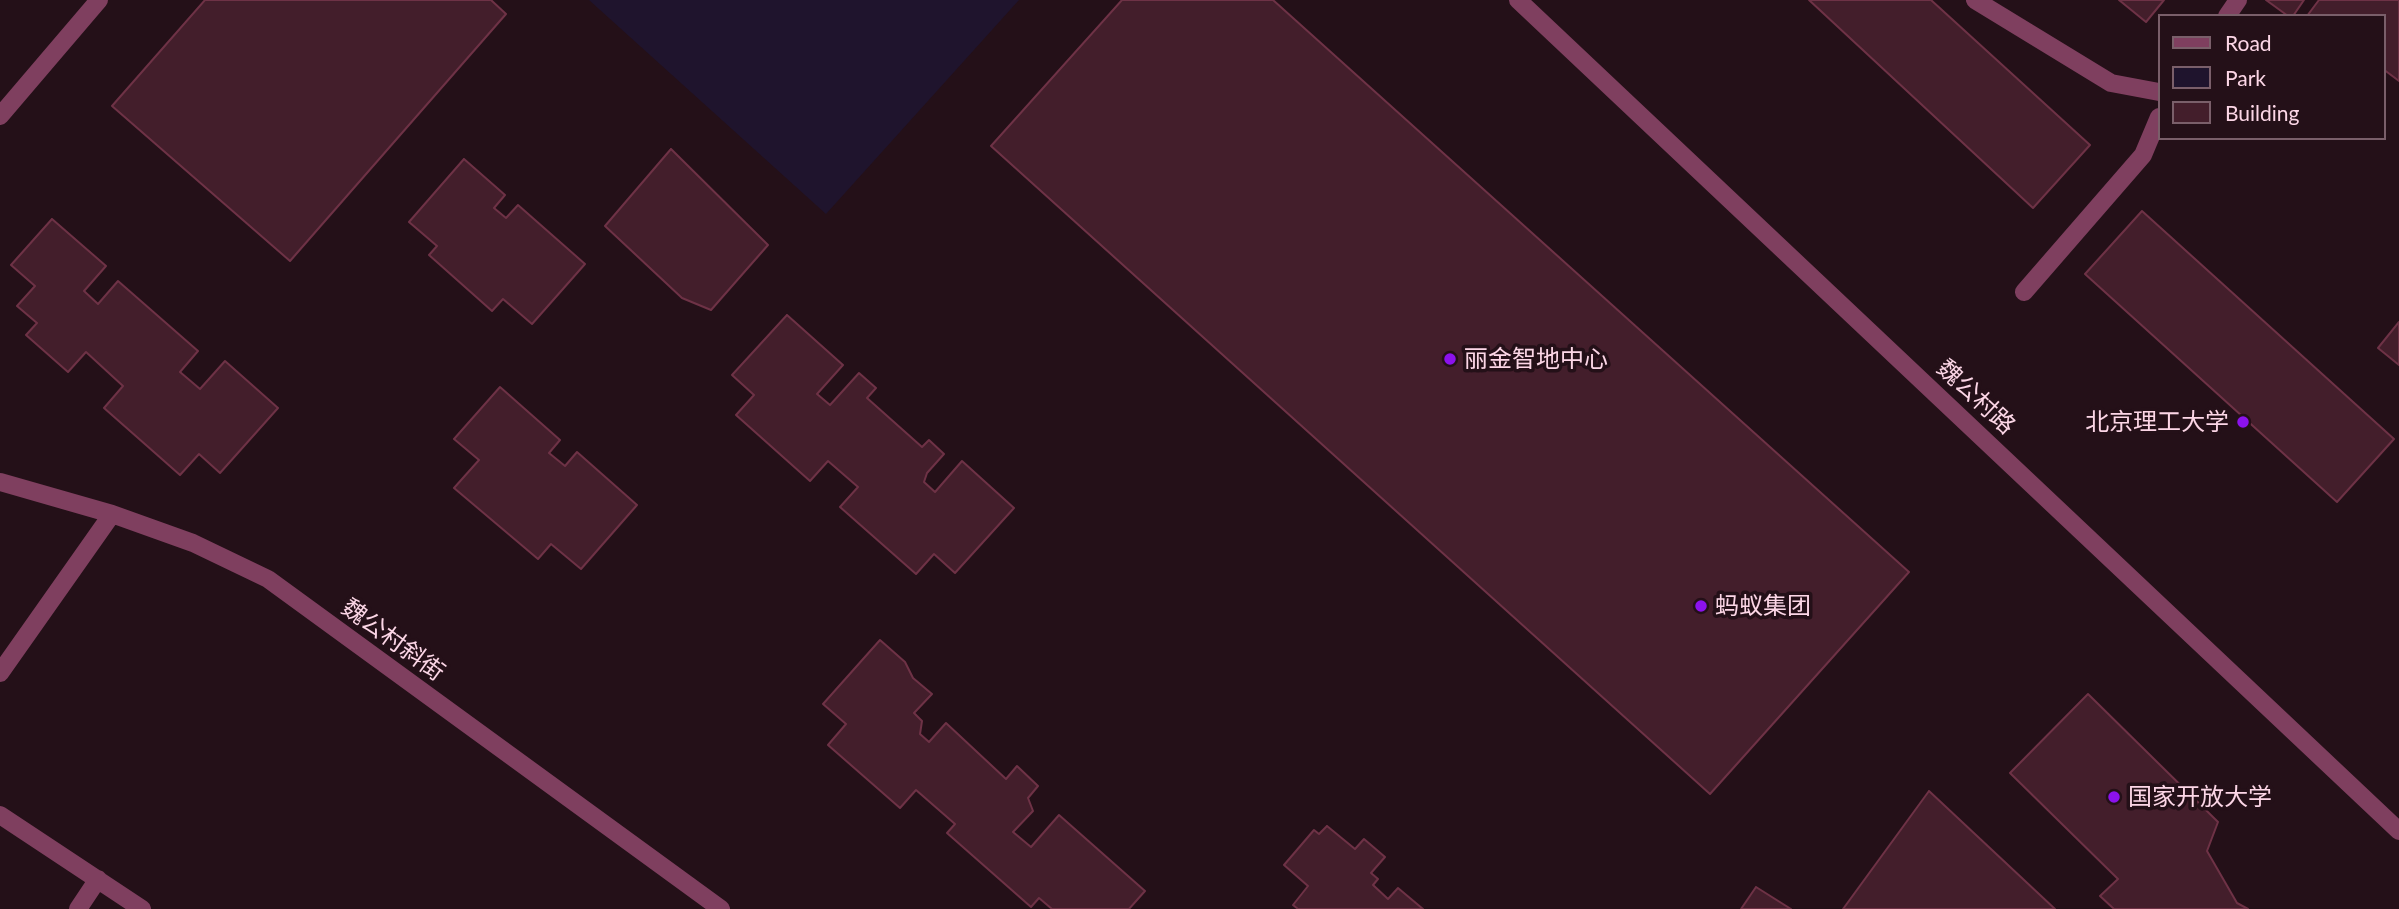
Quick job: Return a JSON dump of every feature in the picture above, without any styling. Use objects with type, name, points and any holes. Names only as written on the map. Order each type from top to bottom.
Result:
[{"type":"street","points":[[0,116],[99,0]]},
{"type":"street","name":"魏公村路","points":[[1518,0],[2399,831]]},
{"type":"street","points":[[1975,0],[2111,83],[2158,92]]},
{"type":"street","points":[[2024,292],[2143,155],[2158,119]]},
{"type":"street","name":"魏公村斜街","points":[[0,482],[111,514],[193,542],[268,579],[721,909]]},
{"type":"street","points":[[0,673],[111,514]]},
{"type":"street","points":[[0,815],[142,909]]},
{"type":"street","points":[[78,909],[98,879]]},
{"type":"green space","points":[[589,0],[1019,0],[826,214]]},
{"type":"building","points":[[205,0],[491,0],[506,14],[290,261],[112,106]]},
{"type":"building","name":"丽金智地中心","points":[[1122,0],[1273,0],[1909,572],[1710,794],[991,146]]},
{"type":"building","points":[[1809,0],[1931,0],[2090,145],[2033,208]]},
{"type":"building","points":[[2119,0],[2164,0],[2146,22]]},
{"type":"building","points":[[2266,0],[2304,0],[2294,14],[2285,14]]},
{"type":"building","points":[[2319,0],[2399,0],[2399,81],[2385,70],[2385,14],[2308,14]]},
{"type":"building","points":[[671,149],[768,245],[711,310],[682,298],[605,226]]},
{"type":"building","points":[[464,159],[505,195],[494,208],[506,218],[518,205],[585,264],[532,324],[503,299],[492,311],[429,255],[437,246],[409,222]]},
{"type":"building","points":[[2142,211],[2394,439],[2337,502],[2085,274]]},
{"type":"building","points":[[52,219],[106,266],[84,291],[98,304],[118,281],[198,351],[180,372],[200,389],[225,361],[278,408],[220,473],[199,454],[180,475],[104,408],[123,386],[86,352],[68,372],[26,335],[37,323],[17,306],[35,286],[11,265]]},
{"type":"building","points":[[787,315],[843,365],[817,394],[830,405],[859,373],[876,388],[867,398],[922,447],[929,440],[944,454],[927,473],[924,482],[935,492],[962,461],[1014,508],[955,573],[934,554],[916,574],[840,507],[858,487],[828,461],[810,481],[736,415],[754,395],[732,375]]},
{"type":"building","points":[[2399,322],[2399,365],[2378,348]]},
{"type":"building","points":[[500,387],[560,440],[549,453],[565,466],[577,452],[637,505],[581,569],[551,544],[538,559],[454,488],[479,460],[454,439]]},
{"type":"building","points":[[880,640],[905,662],[913,678],[932,694],[914,713],[922,721],[920,734],[929,742],[946,723],[1006,779],[1017,766],[1038,786],[1028,798],[1033,811],[1013,832],[1031,847],[1059,815],[1145,891],[1129,909],[1052,909],[1039,898],[1031,907],[947,833],[955,824],[916,790],[900,808],[828,745],[846,724],[823,704]]},
{"type":"building","name":"国家开放大学","points":[[2088,694],[2218,822],[2207,851],[2237,903],[2248,909],[2114,909],[2100,896],[2118,879],[2010,773]]},
{"type":"building","points":[[1929,791],[2055,909],[1843,909]]},
{"type":"building","points":[[1327,826],[1355,849],[1364,839],[1385,857],[1371,873],[1378,879],[1373,885],[1388,899],[1398,888],[1423,909],[1298,909],[1293,905],[1308,886],[1284,865],[1314,830],[1319,834]]},
{"type":"building","points":[[1756,887],[1791,909],[1741,909]]},
{"type":"place","name":"丽金智地中心","points":[[1450,359]]},
{"type":"place","name":"北京理工大学","points":[[2243,422]]},
{"type":"place","name":"蚂蚁集团","points":[[1701,606]]},
{"type":"place","name":"国家开放大学","points":[[2114,797]]}]
